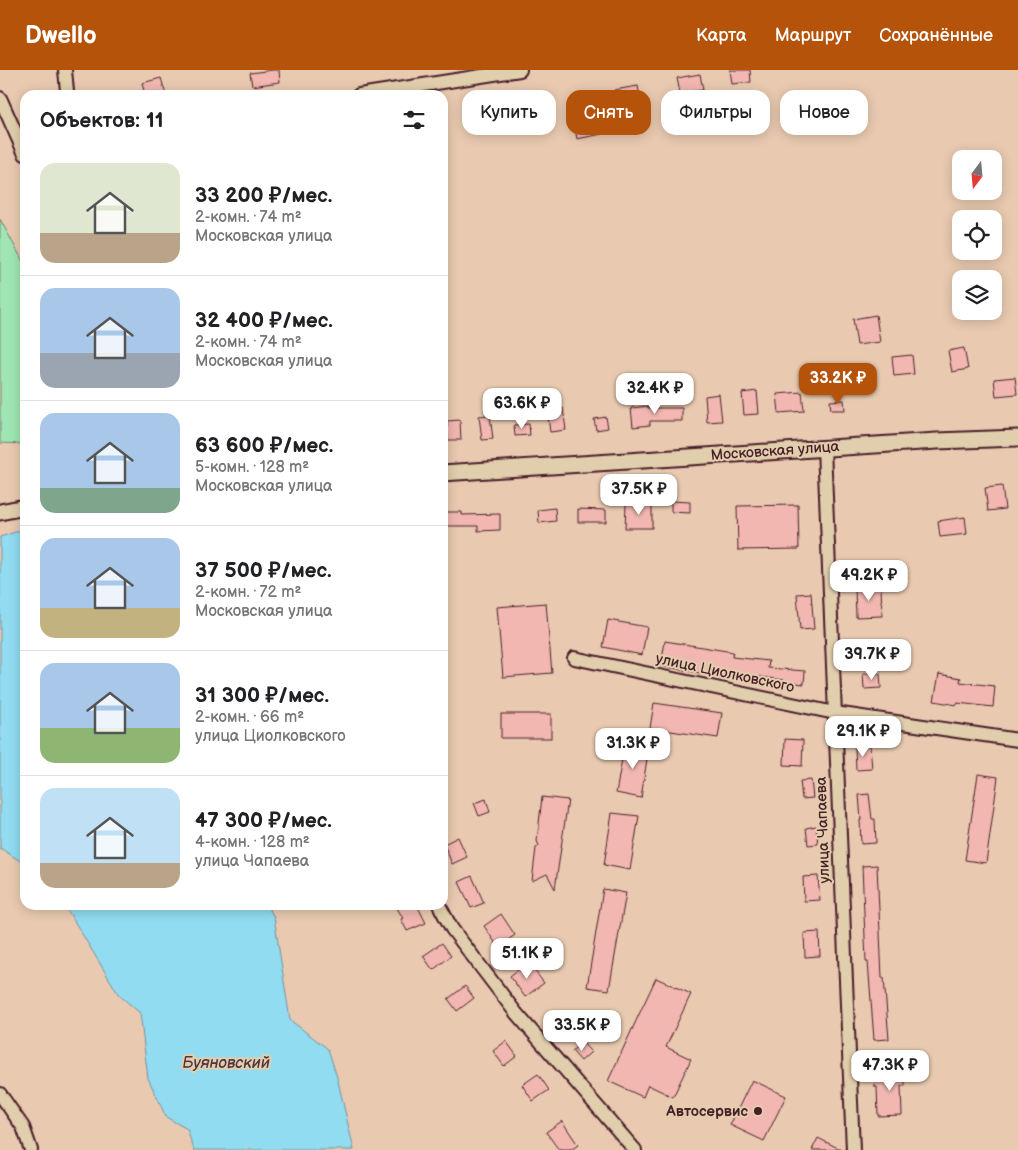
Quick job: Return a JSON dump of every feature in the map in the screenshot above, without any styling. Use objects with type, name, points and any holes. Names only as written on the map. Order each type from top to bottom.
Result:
[{"type":"street","points":[[65,70],[68,90]]},
{"type":"street","points":[[391,90],[520,70]]},
{"type":"street","points":[[0,98],[20,143]]},
{"type":"street","name":"Московская улица","points":[[448,473],[937,440],[1018,438]]},
{"type":"street","name":"улица Чапаева","points":[[824,448],[853,1150]]},
{"type":"street","points":[[0,512],[20,508]]},
{"type":"street","name":"улица Циолковского","points":[[574,658],[835,713],[1018,740]]},
{"type":"street","points":[[442,910],[452,929],[516,1013],[635,1150]]},
{"type":"street","points":[[0,1094],[23,1126],[31,1150]]},
{"type":"green space","points":[[0,219],[20,256],[20,444],[0,443]]},
{"type":"water","points":[[20,531],[20,861],[0,848],[0,537]]},
{"type":"water","name":"Буяновский","points":[[66,910],[270,910],[274,917],[290,1020],[328,1049],[337,1077],[354,1150],[194,1150],[187,1129],[166,1117],[148,1078],[140,1013],[119,995]]},
{"type":"building","points":[[279,70],[280,82],[252,86],[250,73]]},
{"type":"building","points":[[730,70],[750,70],[751,82],[732,84]]},
{"type":"building","points":[[700,74],[703,90],[679,90],[677,78]]},
{"type":"building","points":[[161,78],[165,90],[144,90],[142,83]]},
{"type":"building","points":[[638,86],[639,90],[614,90]]},
{"type":"building","points":[[576,135],[597,135],[577,139]]},
{"type":"building","points":[[876,315],[880,342],[857,345],[853,319]]},
{"type":"building","points":[[964,348],[968,369],[952,372],[948,351]]},
{"type":"building","points":[[912,355],[914,374],[894,376],[892,357]]},
{"type":"building","points":[[1015,377],[1017,394],[996,396],[994,379]]},
{"type":"building","points":[[757,391],[759,414],[744,415],[742,393]]},
{"type":"building","points":[[802,392],[804,411],[779,413],[777,394]]},
{"type":"building","points":[[719,394],[722,421],[707,422],[705,396]]},
{"type":"building","points":[[844,400],[845,410],[831,410],[830,401]]},
{"type":"building","points":[[648,406],[648,408],[682,408],[682,421],[650,421],[650,425],[633,427],[631,408]]},
{"type":"building","points":[[563,408],[566,430],[550,432],[547,410]]},
{"type":"building","points":[[490,415],[493,439],[482,440],[479,416]]},
{"type":"building","points":[[606,417],[608,428],[596,430],[594,419]]},
{"type":"building","points":[[460,420],[461,440],[448,440],[448,421]]},
{"type":"building","points":[[529,424],[530,435],[515,436],[514,425]]},
{"type":"building","points":[[1002,486],[1005,509],[988,511],[985,488]]},
{"type":"building","points":[[671,501],[690,502],[690,513],[671,512]]},
{"type":"building","points":[[626,504],[652,505],[652,528],[625,528]]},
{"type":"building","points":[[798,505],[799,549],[738,550],[737,506]]},
{"type":"building","points":[[555,508],[556,521],[539,523],[538,510]]},
{"type":"building","points":[[578,509],[606,510],[606,522],[578,522]]},
{"type":"building","points":[[448,512],[462,512],[462,515],[500,514],[500,530],[478,531],[478,526],[448,526]]},
{"type":"building","points":[[965,517],[967,534],[940,537],[938,521]]},
{"type":"building","points":[[881,586],[882,616],[856,617],[855,588]]},
{"type":"building","points":[[811,593],[814,629],[800,630],[797,594]]},
{"type":"building","points":[[546,603],[552,673],[503,677],[497,607]]},
{"type":"building","points":[[608,620],[647,627],[642,655],[603,647]]},
{"type":"building","points":[[665,641],[733,652],[732,657],[769,661],[768,668],[805,671],[804,684],[729,673],[728,678],[661,666]]},
{"type":"building","points":[[863,674],[880,674],[881,688],[864,689]]},
{"type":"building","points":[[939,674],[961,678],[960,682],[995,686],[993,707],[957,703],[957,705],[934,701]]},
{"type":"building","points":[[654,703],[722,713],[718,738],[650,728]]},
{"type":"building","points":[[501,714],[551,714],[551,738],[501,738]]},
{"type":"building","points":[[785,739],[803,740],[802,766],[784,765]]},
{"type":"building","points":[[625,742],[649,746],[641,798],[616,793]]},
{"type":"building","points":[[870,745],[872,769],[856,770],[855,746]]},
{"type":"building","points":[[978,774],[998,777],[986,863],[965,860]]},
{"type":"building","points":[[811,780],[813,798],[802,799],[800,781]]},
{"type":"building","points":[[869,794],[872,819],[875,819],[876,843],[861,844],[859,795]]},
{"type":"building","points":[[542,797],[568,800],[555,889],[547,874],[532,881],[536,848],[539,846],[537,841]]},
{"type":"building","points":[[486,799],[490,812],[479,816],[474,803]]},
{"type":"building","points":[[612,813],[639,816],[630,870],[604,865]]},
{"type":"building","points":[[816,826],[818,844],[808,845],[806,828]]},
{"type":"building","points":[[458,837],[467,857],[452,864],[448,854],[448,842]]},
{"type":"building","points":[[877,865],[882,978],[884,978],[889,1039],[874,1040],[868,962],[866,962],[862,866]]},
{"type":"building","points":[[472,876],[484,903],[471,908],[459,882]]},
{"type":"building","points":[[818,876],[820,900],[804,901],[803,877]]},
{"type":"building","points":[[603,889],[626,893],[609,990],[587,987]]},
{"type":"building","points":[[398,910],[420,910],[426,923],[407,931],[401,919],[403,918]]},
{"type":"building","points":[[501,914],[515,935],[498,947],[484,926]]},
{"type":"building","points":[[819,932],[820,956],[805,957],[804,933]]},
{"type":"building","points":[[442,943],[451,956],[433,970],[423,956]]},
{"type":"building","points":[[528,962],[544,983],[525,997],[510,976]]},
{"type":"building","points":[[656,978],[691,994],[666,1047],[691,1059],[673,1097],[648,1085],[643,1097],[608,1081]]},
{"type":"building","points":[[465,986],[474,998],[457,1011],[448,999]]},
{"type":"building","points":[[506,1041],[517,1056],[504,1066],[493,1051]]},
{"type":"building","points":[[582,1042],[591,1052],[581,1061],[572,1051]]},
{"type":"building","points":[[905,1071],[905,1086],[901,1086],[902,1115],[878,1116],[877,1087],[875,1087],[874,1072]]},
{"type":"building","points":[[538,1074],[549,1090],[533,1101],[522,1085]]},
{"type":"building","name":"Автосервис","points":[[752,1080],[786,1096],[764,1141],[730,1125]]},
{"type":"building","points":[[562,1121],[578,1145],[571,1150],[559,1150],[546,1132]]},
{"type":"building","points":[[818,1138],[842,1150],[812,1150]]},
{"type":"place","name":"Автосервис","points":[[758,1111]]}]
